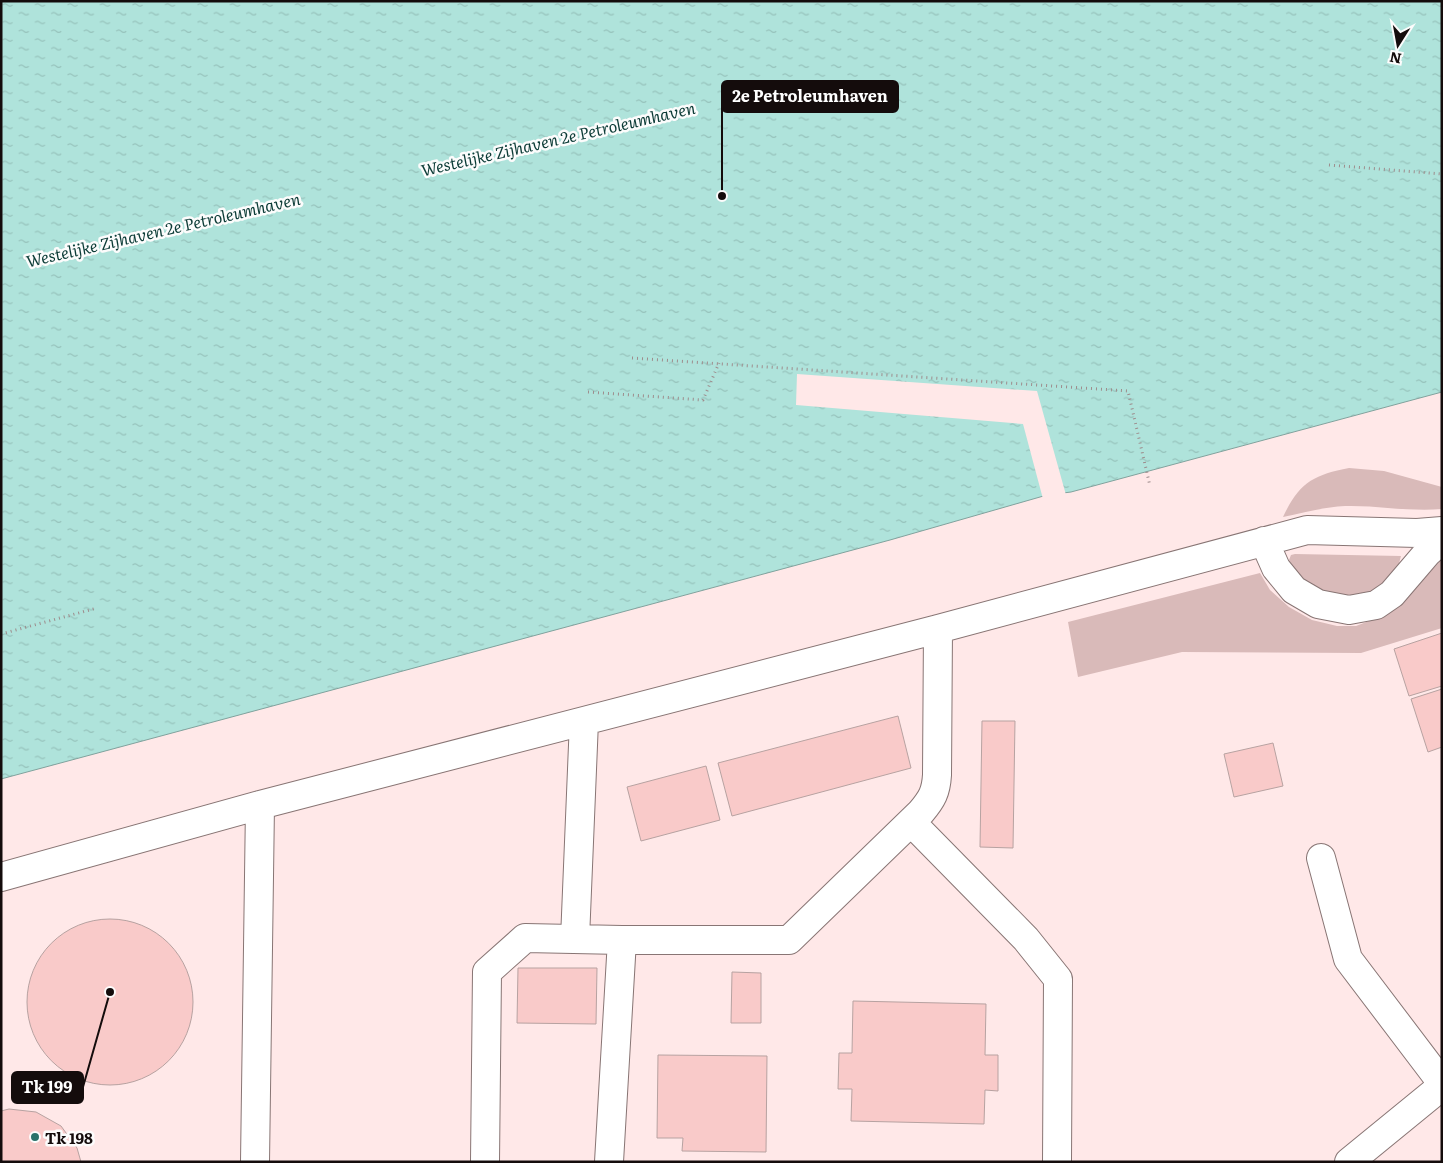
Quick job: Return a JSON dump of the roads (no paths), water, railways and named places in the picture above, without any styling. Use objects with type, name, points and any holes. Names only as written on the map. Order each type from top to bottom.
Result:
[{"type":"lane","points":[[1,877],[260,805],[938,629],[1307,530],[1417,533],[1442,531]]},
{"type":"lane","points":[[1264,541],[1276,568],[1294,590],[1318,604],[1349,610],[1376,605],[1392,594],[1428,552],[1442,540]]},
{"type":"lane","points":[[485,1162],[487,972],[525,938],[789,940],[911,822],[931,800],[936,789],[938,775],[938,629]]},
{"type":"lane","points":[[575,939],[584,721]]},
{"type":"lane","points":[[255,1162],[260,805]]},
{"type":"lane","points":[[911,822],[1026,940],[1058,980],[1057,1162]]},
{"type":"lane","points":[[1321,858],[1348,959],[1442,1085],[1348,1162]]},
{"type":"lane","points":[[609,1162],[622,940]]},
{"type":"water","name":"Westelijke Zijhaven 2e Petroleumhaven","points":[[1,1],[1442,1],[1442,392],[1071,492],[1047,495],[890,540],[1,779]]},
{"type":"place","name":"2e Petroleumhaven","points":[[722,196]]},
{"type":"place","name":"Tk 199","points":[[110,992]]},
{"type":"place","name":"Tk 198","points":[[35,1137]]}]
